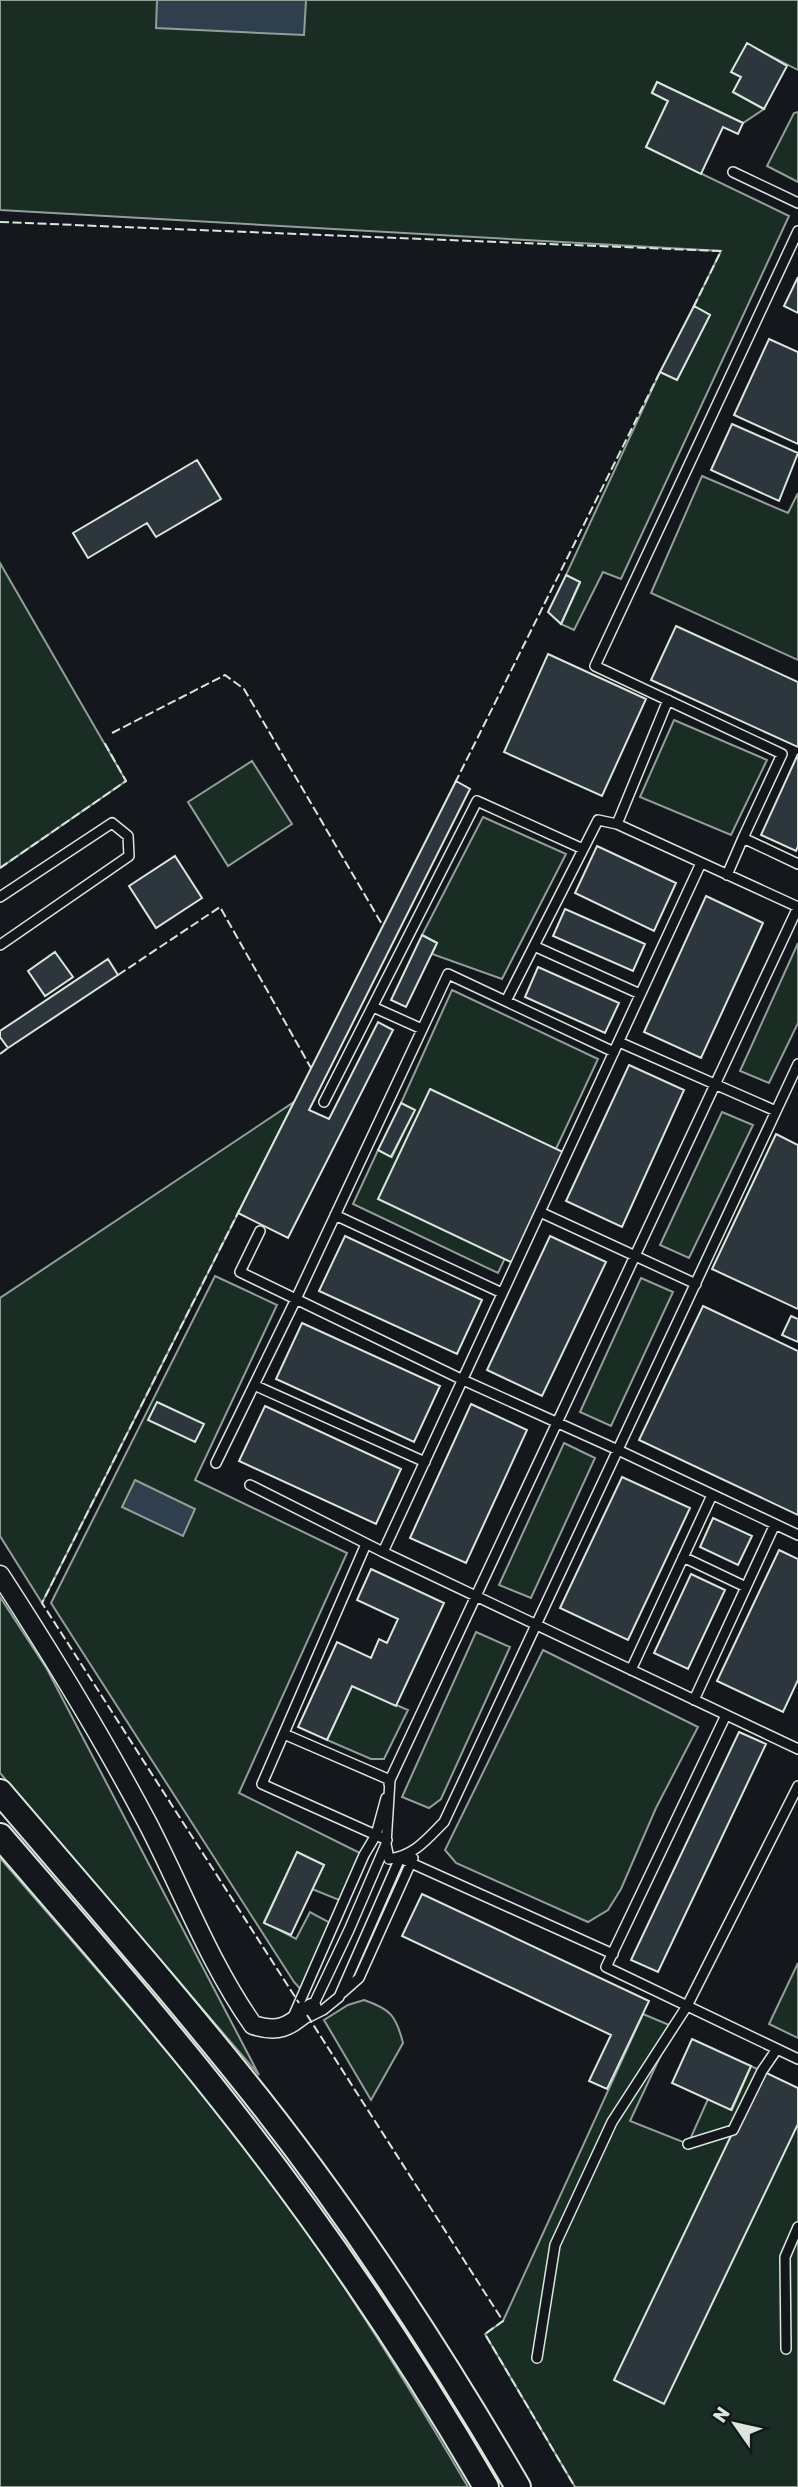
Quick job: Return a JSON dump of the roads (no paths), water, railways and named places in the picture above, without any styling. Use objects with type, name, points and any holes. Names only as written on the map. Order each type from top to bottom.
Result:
[{"type":"main road","points":[[0,1792],[172,1993],[268,2112],[402,2298],[518,2487]]},
{"type":"main road","points":[[0,1836],[240,2121],[377,2312],[453,2430],[486,2487]]},
{"type":"street","points":[[0,1575],[53,1658],[126,1784],[242,2009],[253,2025],[270,2030],[289,2025],[312,2008]]},
{"type":"lane","points":[[733,172],[798,203]]},
{"type":"lane","points":[[727,875],[782,754],[595,666],[798,231]]},
{"type":"lane","points":[[617,824],[668,700]]},
{"type":"lane","points":[[324,1102],[477,801],[583,849]]},
{"type":"lane","points":[[289,2025],[376,1835],[390,1780],[798,907],[617,824],[597,820],[506,1001]]},
{"type":"lane","points":[[0,897],[113,823],[128,836],[128,856],[0,945]]},
{"type":"lane","points":[[743,838],[798,864]]},
{"type":"lane","points":[[383,1552],[701,863]]},
{"type":"lane","points":[[534,946],[640,994]]},
{"type":"lane","points":[[216,1463],[448,974],[614,1052]]},
{"type":"lane","points":[[373,1007],[422,1029]]},
{"type":"lane","points":[[619,1042],[776,1111]]},
{"type":"lane","points":[[289,2025],[323,2010],[359,1978],[417,1850],[444,1822],[798,1064]]},
{"type":"lane","points":[[540,1212],[696,1284]]},
{"type":"lane","points":[[335,1215],[502,1293]]},
{"type":"lane","points":[[260,1231],[240,1272],[463,1380],[798,1535]]},
{"type":"lane","points":[[254,1385],[425,1462]]},
{"type":"lane","points":[[250,1485],[475,1597],[798,1749]]},
{"type":"lane","points":[[631,1670],[712,1495]]},
{"type":"lane","points":[[694,1700],[775,1524]]},
{"type":"lane","points":[[366,1544],[262,1784],[376,1835],[386,1842]]},
{"type":"lane","points":[[683,1557],[746,1587]]},
{"type":"lane","points":[[726,1715],[606,1968],[798,2059]]},
{"type":"lane","points":[[284,1734],[390,1780]]},
{"type":"lane","points":[[390,1780],[386,1842],[389,1859],[400,1858],[417,1850]]},
{"type":"lane","points":[[537,2358],[555,2245],[612,2122],[688,2006],[798,1786]]},
{"type":"lane","points":[[312,2008],[386,1842]]},
{"type":"lane","points":[[339,1997],[400,1858]]},
{"type":"lane","points":[[400,1858],[613,1954]]},
{"type":"lane","points":[[688,2144],[733,2130],[762,2071],[777,2049]]},
{"type":"lane","points":[[786,2350],[785,2257],[798,2227]]},
{"type":"water","points":[[157,0],[306,0],[304,35],[156,28]]},
{"type":"water","points":[[135,1480],[195,1509],[183,1536],[122,1507]]}]
